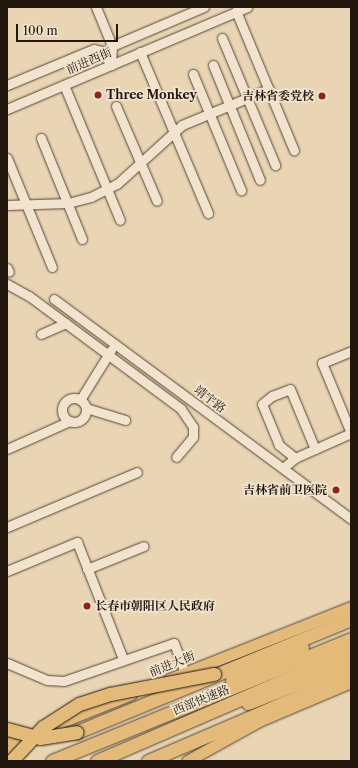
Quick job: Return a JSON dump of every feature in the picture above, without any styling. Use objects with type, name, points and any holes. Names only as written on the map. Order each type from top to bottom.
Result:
[{"type":"highway","points":[[7,729],[40,738],[66,735],[351,619]]},
{"type":"highway","points":[[221,692],[233,679],[250,670],[351,627]]},
{"type":"highway","name":"西部快速路","points":[[97,761],[227,705],[327,655],[351,639]]},
{"type":"highway","name":"西部快速路","points":[[52,761],[221,692],[327,655],[351,651]]},
{"type":"highway","points":[[227,705],[271,695],[351,662]]},
{"type":"highway","points":[[11,761],[43,727],[80,704],[110,694],[214,674]]},
{"type":"highway","points":[[148,761],[351,674]]},
{"type":"highway","points":[[158,761],[169,752]]},
{"type":"main road","name":"前进大街","points":[[7,753],[38,732],[351,607]]},
{"type":"main road","points":[[187,761],[259,721],[351,682]]},
{"type":"main road","points":[[7,740],[38,732]]},
{"type":"street","points":[[96,7],[112,46],[111,65]]},
{"type":"street","points":[[112,46],[204,7]]},
{"type":"street","name":"前进西街","points":[[7,109],[247,7]]},
{"type":"street","points":[[236,11],[294,150]]},
{"type":"street","points":[[222,38],[275,165]]},
{"type":"street","points":[[7,85],[94,49],[102,51],[111,65]]},
{"type":"street","points":[[140,52],[208,213]]},
{"type":"street","points":[[213,65],[260,180]]},
{"type":"street","points":[[193,74],[241,190]]},
{"type":"street","points":[[64,84],[120,220]]},
{"type":"street","points":[[7,205],[68,203],[107,189],[141,163],[174,132],[208,112],[269,89]]},
{"type":"street","points":[[116,106],[157,201]]},
{"type":"street","points":[[41,138],[82,239]]},
{"type":"street","points":[[7,158],[52,267]]},
{"type":"street","points":[[7,284],[66,323],[189,418],[194,437],[176,457]]},
{"type":"street","name":"靖宇路","points":[[54,299],[351,519]]},
{"type":"street","points":[[41,334],[66,323]]},
{"type":"street","points":[[80,400],[116,344]]},
{"type":"street","points":[[283,468],[295,458],[351,433],[322,363],[351,350]]},
{"type":"street","points":[[295,458],[279,445],[262,404],[272,396],[290,389],[315,449]]},
{"type":"street","points":[[70,421],[63,413],[63,406],[70,399],[80,400],[86,408],[125,420]]},
{"type":"street","points":[[7,449],[70,421],[82,419],[86,408]]},
{"type":"street","points":[[7,527],[137,472]]},
{"type":"street","points":[[7,571],[77,542],[123,659]]},
{"type":"street","points":[[87,568],[144,546]]},
{"type":"street","points":[[7,663],[47,680],[64,681],[123,659],[174,643],[185,673]]},
{"type":"place","name":"Three Monkey","points":[[98,95]]},
{"type":"place","name":"吉林省委党校","points":[[322,96]]},
{"type":"place","name":"吉林省前卫医院","points":[[336,490]]},
{"type":"place","name":"长春市朝阳区人民政府","points":[[87,606]]}]
